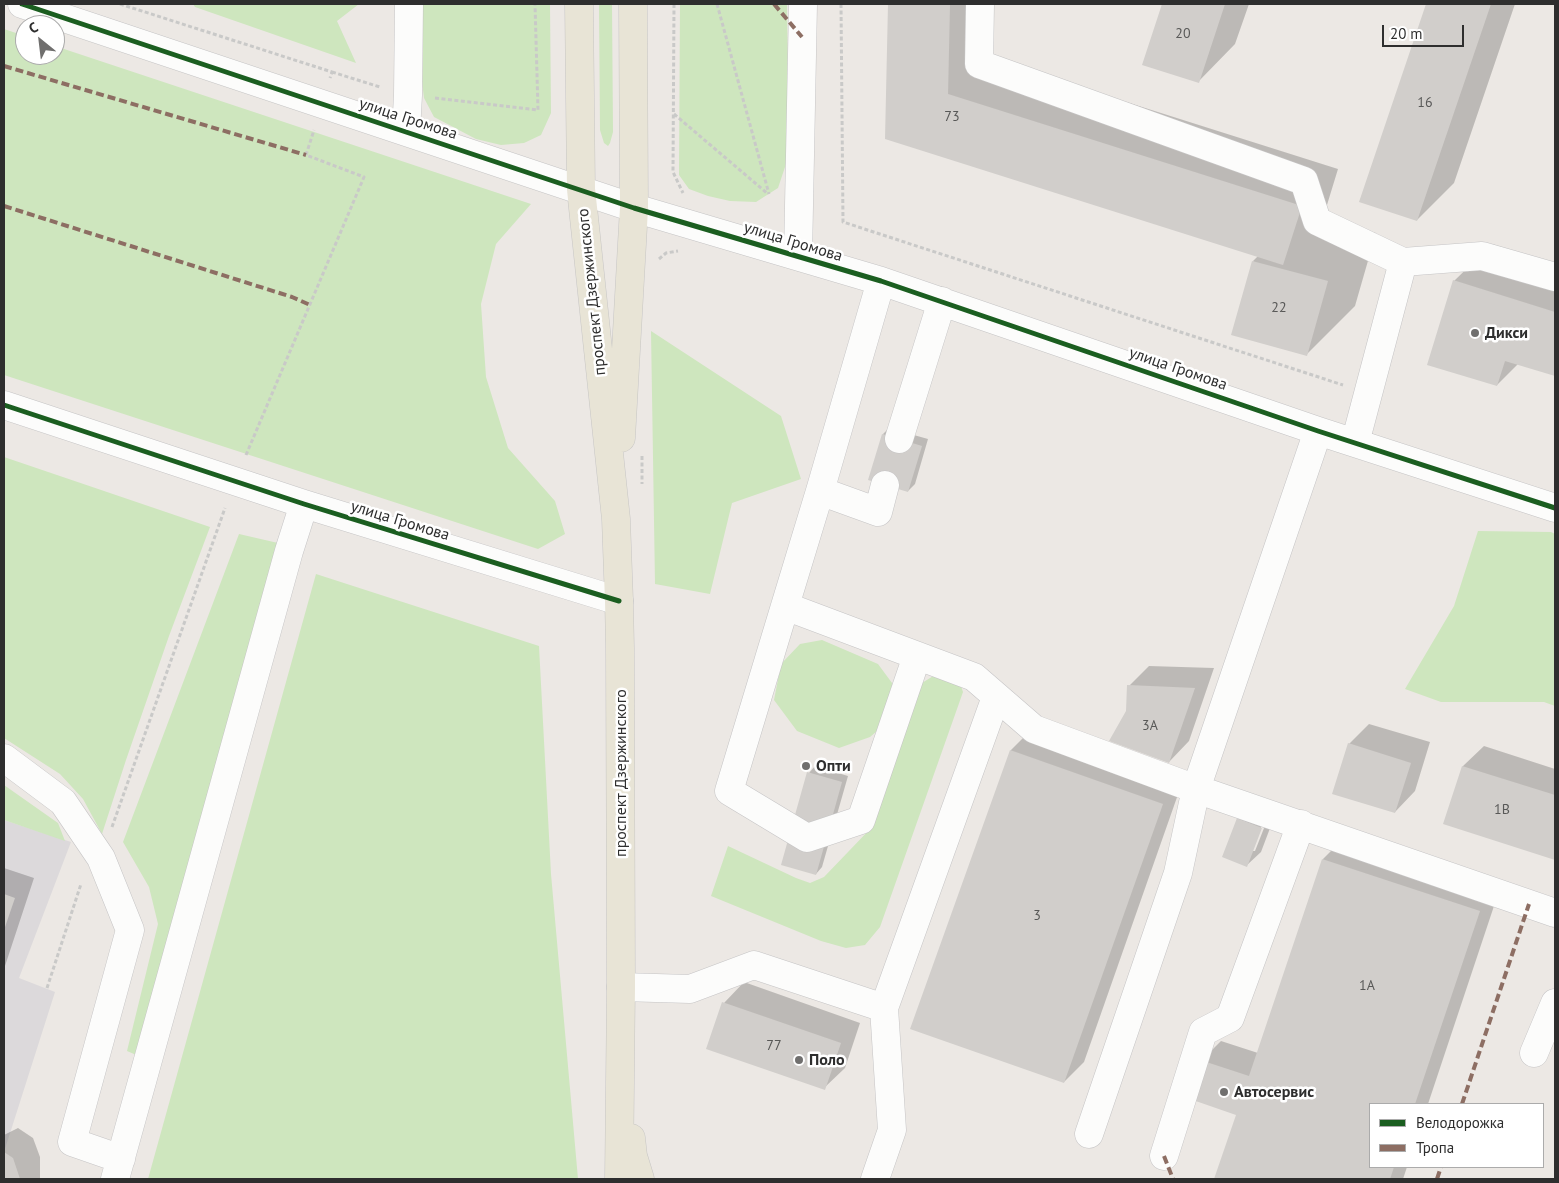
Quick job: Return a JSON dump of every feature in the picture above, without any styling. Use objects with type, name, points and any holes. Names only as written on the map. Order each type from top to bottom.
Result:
[{"type":"main road","name":"проспект Дзержинского","points":[[579,4],[581,189],[616,519],[620,648],[621,1027]]},
{"type":"main road","name":"проспект Дзержинского","points":[[616,519],[634,208],[633,4]]},
{"type":"main road","points":[[619,1179],[621,1027]]},
{"type":"main road","points":[[621,1027],[625,1094],[633,1156],[640,1179]]},
{"type":"street","name":"улица Громова","points":[[22,4],[634,208],[881,281],[942,301],[1318,431],[1555,508]]},
{"type":"street","points":[[406,132],[409,4]]},
{"type":"street","points":[[798,256],[803,4]]},
{"type":"street","points":[[980,4],[979,64],[1304,181],[1317,221],[1403,262],[1482,256],[1555,277]]},
{"type":"street","points":[[1355,443],[1403,262]]},
{"type":"street","points":[[881,281],[820,491],[729,791],[807,838],[861,820],[918,656]]},
{"type":"street","points":[[900,439],[942,301]]},
{"type":"street","name":"улица Громова","points":[[4,405],[304,504],[619,601]]},
{"type":"street","points":[[1089,1134],[1178,874],[1196,789],[1318,431]]},
{"type":"street","points":[[820,491],[878,512],[885,485]]},
{"type":"street","points":[[4,758],[63,802],[101,858],[130,930],[72,1142],[118,1169],[289,551],[304,504]]},
{"type":"street","points":[[785,606],[974,677],[1034,729],[1196,789],[1555,913]]},
{"type":"street","points":[[874,1179],[892,1130],[884,1008],[996,697]]},
{"type":"street","points":[[1164,1156],[1203,1032],[1230,1018],[1300,824]]},
{"type":"street","points":[[621,987],[690,990],[754,965],[884,1008]]},
{"type":"street","points":[[1534,1053],[1555,1003]]},
{"type":"path","points":[[47,988],[82,882],[101,858],[214,538],[364,177],[306,155],[332,72],[120,4]]},
{"type":"path","points":[[535,4],[538,110]]},
{"type":"path","points":[[674,4],[673,172],[684,193],[689,198]]},
{"type":"path","points":[[673,114],[769,194],[717,4]]},
{"type":"path","points":[[841,4],[843,222],[1368,393]]},
{"type":"shaded area","points":[[4,820],[71,842],[19,978],[55,992],[5,1149],[4,1165]]},
{"type":"green space","points":[[193,4],[359,4],[337,21],[356,63],[195,7]]},
{"type":"green space","points":[[420,4],[550,4],[551,113],[541,135],[524,143],[501,145],[476,139],[434,117],[424,98],[420,65]]},
{"type":"green space","points":[[599,4],[612,4],[613,132],[608,146],[604,143],[600,130]]},
{"type":"green space","points":[[680,4],[787,4],[789,155],[778,188],[756,202],[730,201],[708,196],[689,189],[679,175]]},
{"type":"green space","points":[[4,29],[15,33],[15,65],[65,65],[65,49],[531,204],[496,244],[481,304],[486,377],[508,448],[555,501],[565,534],[538,549],[4,375]]},
{"type":"green space","points":[[651,331],[781,416],[801,479],[732,503],[710,594],[655,584]]},
{"type":"green space","points":[[4,457],[210,527],[169,636],[102,834],[83,799],[60,774],[4,738]]},
{"type":"green space","points":[[1478,531],[1551,532],[1555,534],[1555,706],[1544,702],[1441,702],[1405,689],[1454,606]]},
{"type":"green space","points":[[239,534],[278,543],[141,1057],[127,1051],[158,924],[149,887],[123,842]]},
{"type":"green space","points":[[316,574],[539,646],[551,874],[578,1179],[148,1179]]},
{"type":"green space","points":[[822,640],[878,664],[895,687],[891,719],[870,737],[839,748],[797,731],[774,700],[781,664],[800,644]]},
{"type":"green space","points":[[938,673],[960,683],[963,692],[880,927],[865,945],[846,948],[821,941],[711,896],[728,846],[810,883],[824,877],[872,827],[922,683]]},
{"type":"green space","points":[[4,785],[58,823],[65,841],[4,820]]},
{"type":"building","points":[[888,4],[950,4],[948,94],[1302,206],[1283,265],[885,139]]},
{"type":"building","points":[[1162,4],[1225,4],[1199,83],[1142,65]]},
{"type":"building","points":[[1426,4],[1491,4],[1417,221],[1359,202]]},
{"type":"building","points":[[1252,261],[1328,281],[1307,356],[1231,335]]},
{"type":"building","points":[[1453,280],[1555,312],[1555,376],[1505,361],[1497,386],[1427,365]]},
{"type":"building","points":[[882,434],[922,446],[908,492],[868,480]]},
{"type":"building","points":[[1127,685],[1195,688],[1169,763],[1109,741],[1126,711]]},
{"type":"building","points":[[1348,743],[1411,763],[1395,813],[1332,794]]},
{"type":"building","points":[[1010,750],[1163,804],[1064,1083],[910,1029]]},
{"type":"building","points":[[1462,766],[1555,795],[1555,860],[1443,824]]},
{"type":"building","points":[[807,772],[842,782],[816,875],[781,865]]},
{"type":"building","points":[[1237,818],[1262,828],[1247,867],[1222,857]]},
{"type":"building","points":[[1322,859],[1480,911],[1415,1103],[1369,1103],[1369,1168],[1394,1168],[1390,1179],[1214,1179],[1236,1115],[1187,1098],[1200,1060],[1249,1076]]},
{"type":"building","points":[[4,894],[15,898],[4,930]]},
{"type":"building","points":[[722,1002],[841,1043],[825,1090],[706,1049]]},
{"type":"building","points":[[4,1152],[13,1158],[20,1179],[4,1179]]},
{"type":"marked path","points":[[774,4],[802,37]]},
{"type":"marked path","points":[[4,66],[306,155]]},
{"type":"marked path","points":[[4,206],[292,297],[310,305]]},
{"type":"marked path","points":[[1462,1103],[1529,904]]},
{"type":"marked path","points":[[1164,1156],[1173,1179]]},
{"type":"marked path","points":[[1437,1179],[1441,1168]]},
{"type":"cycle path","points":[[22,4],[634,208],[881,281],[1318,431],[1555,508]]},
{"type":"cycle path","points":[[4,405],[304,504],[619,601]]},
{"type":"place","name":"Дикси","points":[[1475,333]]},
{"type":"place","name":"Опти","points":[[806,766]]},
{"type":"place","name":"Поло","points":[[799,1060]]},
{"type":"place","name":"Автосервис","points":[[1224,1092]]}]
